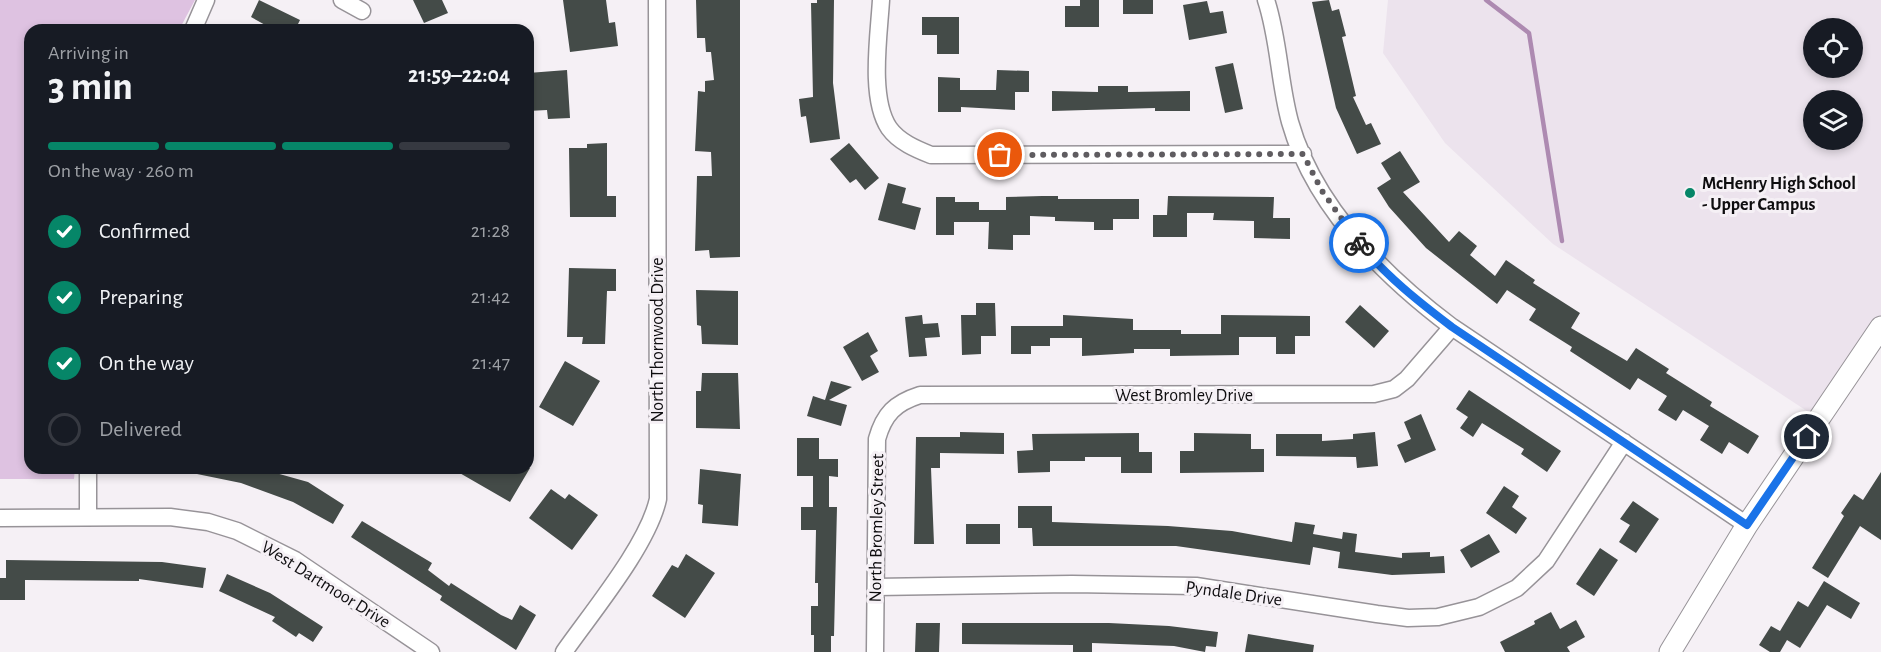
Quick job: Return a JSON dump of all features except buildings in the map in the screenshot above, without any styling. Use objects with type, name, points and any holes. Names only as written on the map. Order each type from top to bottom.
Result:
[{"type":"street","points":[[196,24],[206,0]]},
{"type":"street","points":[[342,0],[362,11]]},
{"type":"street","name":"North Thornwood Drive","points":[[564,652],[643,537],[654,515],[658,499],[657,0]]},
{"type":"street","points":[[881,0],[878,92],[882,112],[890,129],[911,147],[931,155],[1303,154]]},
{"type":"street","points":[[1266,0],[1290,122],[1303,154],[1322,191],[1372,259],[1417,301],[1452,327],[1747,525]]},
{"type":"street","name":"West Bromley Drive","points":[[892,408],[920,395],[1374,394],[1394,389],[1407,379],[1452,327]]},
{"type":"street","points":[[1670,652],[1747,525],[1881,327]]},
{"type":"street","name":"North Bromley Street","points":[[875,652],[877,439],[882,421],[892,408]]},
{"type":"street","name":"Pyndale Drive","points":[[876,587],[1072,584],[1196,586],[1408,618],[1438,617],[1479,607],[1517,588],[1546,561],[1624,442]]},
{"type":"street","points":[[88,474],[88,517]]},
{"type":"street","name":"West Dartmoor Drive","points":[[0,518],[170,517],[208,522],[237,531],[295,560],[432,652]]},
{"type":"shaded area","points":[[0,0],[195,0],[182,24],[24,24],[24,474],[74,474],[74,479],[0,479]]},
{"type":"shaded area","name":"McHenry High School - Upper Campus","points":[[1388,0],[1881,0],[1881,327],[1819,419],[1553,244],[1445,143],[1383,53]]},
{"type":"waterway","points":[[1486,0],[1529,33],[1562,241]]},
{"type":"way so far","points":[[1000,155],[1303,154],[1322,191],[1359,243]]},
{"type":"place","name":"McHenry High School - Upper Campus","points":[[1690,193]]},
{"type":"route","points":[[1359,243],[1372,259],[1417,301],[1452,327],[1747,525],[1807,437]]}]
